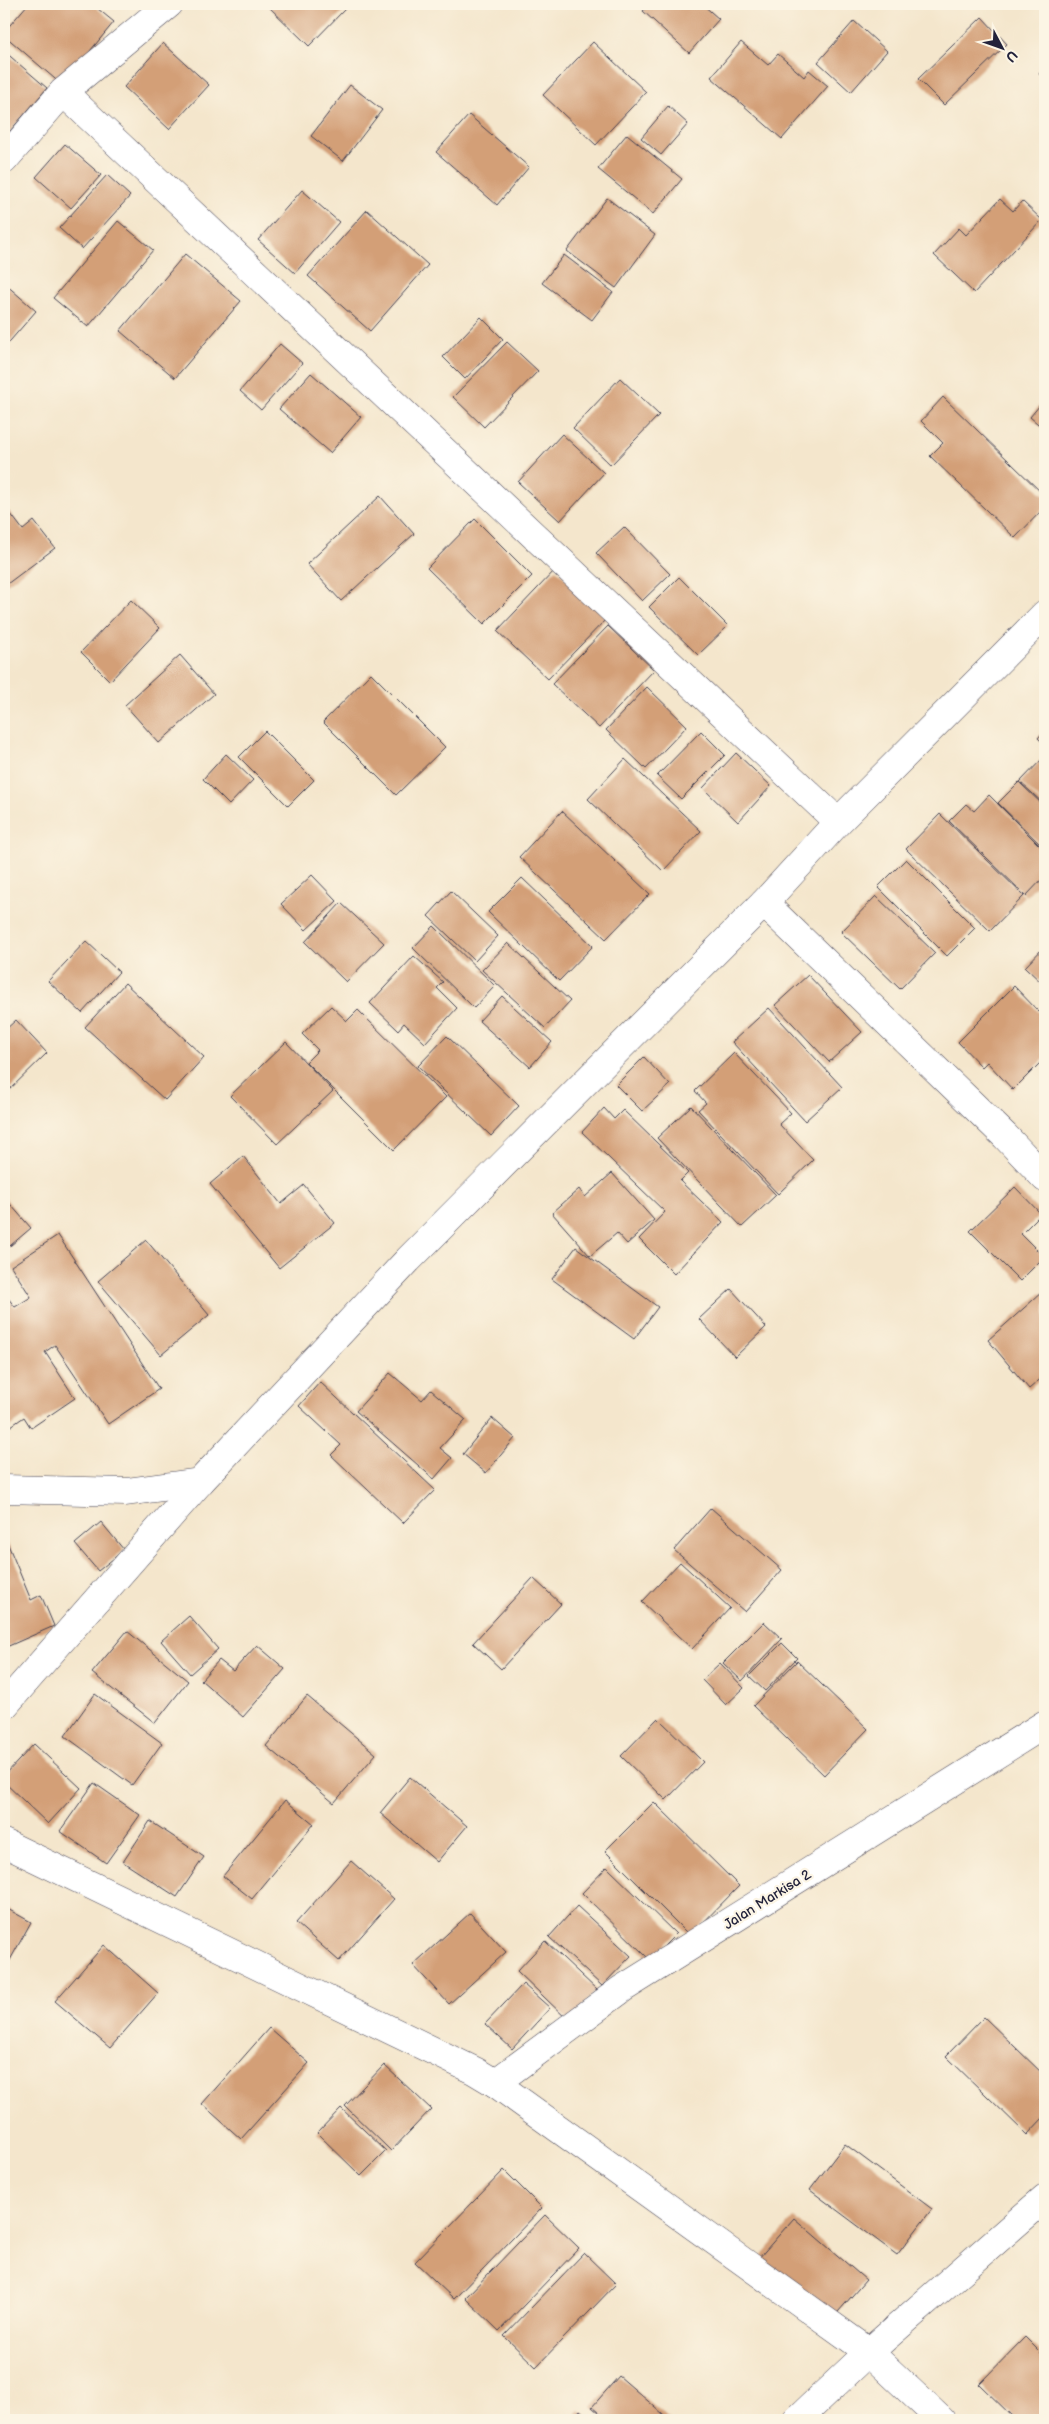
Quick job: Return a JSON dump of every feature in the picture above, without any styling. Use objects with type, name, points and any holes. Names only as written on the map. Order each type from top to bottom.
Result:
[{"type":"street","points":[[4,160],[63,92],[169,4]]},
{"type":"street","points":[[63,92],[838,822]]},
{"type":"street","points":[[4,1706],[200,1482],[408,1260],[764,903],[838,822],[1045,614]]},
{"type":"street","points":[[764,903],[1005,1136],[1045,1178]]},
{"type":"street","points":[[4,1489],[126,1492],[200,1482]]},
{"type":"street","name":"Jalan Markisa 2","points":[[495,2083],[622,1989],[1045,1724]]},
{"type":"street","points":[[4,1843],[466,2066],[495,2083],[869,2352],[941,2420]]},
{"type":"street","points":[[797,2420],[869,2352],[1045,2198]]},
{"type":"building","points":[[28,4],[92,4],[114,22],[62,85],[4,35],[4,32]]},
{"type":"building","points":[[266,4],[339,4],[345,9],[309,46]]},
{"type":"building","points":[[649,4],[702,4],[719,19],[689,53],[643,11]]},
{"type":"building","points":[[982,17],[1007,44],[944,105],[918,79]]},
{"type":"building","points":[[854,21],[887,51],[851,92],[818,62]]},
{"type":"building","points":[[593,42],[646,92],[596,145],[543,95]]},
{"type":"building","points":[[741,42],[768,65],[778,54],[804,77],[809,70],[828,86],[782,139],[711,77]]},
{"type":"building","points":[[163,43],[209,85],[169,129],[124,87]]},
{"type":"building","points":[[4,51],[47,88],[4,138]]},
{"type":"building","points":[[1045,67],[1045,79],[1039,74]]},
{"type":"building","points":[[350,85],[382,110],[343,161],[311,136]]},
{"type":"building","points":[[668,106],[688,124],[661,155],[641,138]]},
{"type":"building","points":[[469,115],[529,167],[497,205],[436,152]]},
{"type":"building","points":[[627,134],[682,179],[653,214],[598,169]]},
{"type":"building","points":[[65,144],[101,175],[71,208],[36,177]]},
{"type":"building","points":[[107,175],[130,196],[82,249],[59,228]]},
{"type":"building","points":[[302,190],[339,222],[295,273],[258,240]]},
{"type":"building","points":[[607,198],[655,235],[616,288],[567,251]]},
{"type":"building","points":[[1000,199],[1013,211],[1022,201],[1042,220],[974,293],[934,255],[959,228],[966,235]]},
{"type":"building","points":[[367,210],[428,265],[370,331],[308,276]]},
{"type":"building","points":[[118,221],[153,250],[88,327],[53,298]]},
{"type":"building","points":[[185,254],[241,301],[175,378],[120,331]]},
{"type":"building","points":[[564,255],[613,292],[592,320],[542,283]]},
{"type":"building","points":[[4,283],[36,311],[4,348]]},
{"type":"building","points":[[481,317],[503,339],[465,379],[443,357]]},
{"type":"building","points":[[507,342],[538,371],[484,427],[453,397]]},
{"type":"building","points":[[280,344],[302,363],[261,410],[240,391]]},
{"type":"building","points":[[311,373],[361,417],[330,453],[279,409]]},
{"type":"building","points":[[620,378],[659,415],[611,465],[573,428]]},
{"type":"building","points":[[943,397],[1045,496],[1045,507],[1015,538],[930,456],[943,443],[921,421]]},
{"type":"building","points":[[1045,399],[1045,430],[1030,417]]},
{"type":"building","points":[[562,434],[604,473],[560,521],[518,482]]},
{"type":"building","points":[[380,496],[414,534],[341,601],[307,564]]},
{"type":"building","points":[[4,505],[23,530],[34,521],[55,548],[7,584],[4,580]]},
{"type":"building","points":[[475,519],[532,576],[484,624],[427,568]]},
{"type":"building","points":[[624,527],[670,574],[642,601],[596,553]]},
{"type":"building","points":[[556,569],[607,618],[548,679],[497,631]]},
{"type":"building","points":[[679,577],[728,626],[698,655],[649,607]]},
{"type":"building","points":[[131,600],[160,628],[110,681],[81,652]]},
{"type":"building","points":[[608,626],[654,670],[599,728],[552,684]]},
{"type":"building","points":[[180,655],[214,694],[159,743],[125,705]]},
{"type":"building","points":[[371,673],[445,747],[396,795],[323,722]]},
{"type":"building","points":[[647,687],[687,726],[646,769],[606,730]]},
{"type":"building","points":[[1045,730],[1045,745],[1038,738]]},
{"type":"building","points":[[265,731],[314,780],[288,806],[239,757]]},
{"type":"building","points":[[701,731],[725,755],[681,799],[657,776]]},
{"type":"building","points":[[736,753],[771,786],[738,822],[703,788]]},
{"type":"building","points":[[226,754],[253,780],[229,805],[203,779]]},
{"type":"building","points":[[1045,756],[1045,805],[1020,782]]},
{"type":"building","points":[[625,759],[701,831],[663,871],[588,799]]},
{"type":"building","points":[[1019,782],[1045,807],[1045,849],[998,803]]},
{"type":"building","points":[[989,795],[1045,851],[1045,876],[1026,896],[949,821],[966,804],[974,811]]},
{"type":"building","points":[[562,811],[650,894],[606,939],[519,857]]},
{"type":"building","points":[[940,814],[1024,896],[990,931],[906,849]]},
{"type":"building","points":[[906,859],[975,928],[947,956],[878,887]]},
{"type":"building","points":[[312,875],[337,901],[306,930],[281,904]]},
{"type":"building","points":[[522,878],[593,946],[559,981],[488,912]]},
{"type":"building","points":[[451,891],[498,936],[475,961],[428,916]]},
{"type":"building","points":[[876,896],[935,953],[900,989],[841,932]]},
{"type":"building","points":[[341,903],[384,943],[346,982],[305,942]]},
{"type":"building","points":[[434,926],[495,986],[474,1008],[413,948]]},
{"type":"building","points":[[86,941],[119,972],[82,1013],[48,981]]},
{"type":"building","points":[[508,943],[570,1001],[545,1028],[482,970]]},
{"type":"building","points":[[1045,946],[1045,986],[1025,967]]},
{"type":"building","points":[[414,956],[443,982],[437,988],[457,1008],[425,1043],[404,1023],[398,1030],[370,1003]]},
{"type":"building","points":[[808,975],[862,1032],[829,1062],[775,1005]]},
{"type":"building","points":[[125,983],[204,1057],[165,1100],[85,1027]]},
{"type":"building","points":[[1014,986],[1039,1012],[1045,1006],[1045,1058],[1013,1090],[987,1062],[982,1067],[958,1042]]},
{"type":"building","points":[[502,996],[552,1042],[530,1067],[479,1021]]},
{"type":"building","points":[[331,1006],[347,1021],[358,1010],[446,1097],[394,1150],[306,1062],[318,1050],[302,1034]]},
{"type":"building","points":[[769,1008],[842,1087],[805,1121],[732,1042]]},
{"type":"building","points":[[16,1020],[47,1053],[4,1095],[4,1031]]},
{"type":"building","points":[[447,1036],[519,1106],[491,1136],[418,1066]]},
{"type":"building","points":[[286,1042],[333,1091],[277,1144],[230,1096]]},
{"type":"building","points":[[734,1053],[791,1113],[779,1124],[813,1160],[778,1194],[698,1110],[706,1103],[695,1091]]},
{"type":"building","points":[[644,1057],[670,1085],[642,1111],[616,1085]]},
{"type":"building","points":[[691,1106],[776,1195],[742,1227],[657,1138]]},
{"type":"building","points":[[604,1108],[614,1119],[623,1110],[688,1173],[680,1181],[723,1222],[674,1274],[639,1239],[665,1212],[582,1132]]},
{"type":"building","points":[[243,1156],[281,1204],[304,1185],[335,1223],[279,1268],[210,1184]]},
{"type":"building","points":[[612,1173],[654,1220],[627,1244],[617,1233],[590,1256],[552,1213],[579,1189],[585,1197]]},
{"type":"building","points":[[1015,1187],[1041,1214],[1021,1234],[1044,1257],[1020,1281],[970,1231]]},
{"type":"building","points":[[4,1197],[31,1228],[4,1251]]},
{"type":"building","points":[[58,1235],[159,1389],[108,1424],[55,1345],[45,1352],[75,1398],[31,1428],[24,1417],[4,1431],[4,1293],[15,1307],[31,1297],[11,1266]]},
{"type":"building","points":[[146,1240],[209,1315],[161,1355],[98,1281]]},
{"type":"building","points":[[576,1247],[658,1307],[634,1339],[552,1279]]},
{"type":"building","points":[[731,1289],[766,1327],[735,1357],[699,1319]]},
{"type":"building","points":[[1042,1292],[1045,1296],[1045,1356],[1043,1358],[1045,1361],[1045,1375],[1029,1389],[988,1340]]},
{"type":"building","points":[[390,1373],[422,1400],[431,1390],[466,1420],[440,1448],[452,1458],[434,1479],[356,1411]]},
{"type":"building","points":[[320,1382],[435,1490],[403,1523],[331,1455],[341,1445],[299,1406]]},
{"type":"building","points":[[492,1418],[515,1438],[486,1473],[463,1454]]},
{"type":"building","points":[[711,1508],[782,1570],[745,1612],[674,1550]]},
{"type":"building","points":[[101,1522],[124,1550],[98,1571],[75,1544]]},
{"type":"building","points":[[7,1542],[31,1600],[41,1595],[54,1626],[4,1648],[4,1544]]},
{"type":"building","points":[[680,1562],[730,1608],[692,1649],[642,1602]]},
{"type":"building","points":[[533,1578],[561,1604],[501,1669],[473,1643]]},
{"type":"building","points":[[189,1616],[218,1649],[190,1674],[161,1641]]},
{"type":"building","points":[[764,1622],[782,1639],[742,1681],[723,1663]]},
{"type":"building","points":[[127,1631],[188,1681],[155,1723],[92,1673]]},
{"type":"building","points":[[782,1643],[797,1658],[765,1691],[749,1676]]},
{"type":"building","points":[[257,1645],[285,1669],[243,1717],[201,1680],[219,1660],[233,1671]]},
{"type":"building","points":[[797,1661],[868,1729],[824,1775],[753,1706]]},
{"type":"building","points":[[720,1663],[744,1688],[726,1705],[702,1680]]},
{"type":"building","points":[[95,1694],[162,1743],[132,1785],[65,1736]]},
{"type":"building","points":[[307,1696],[376,1754],[334,1803],[266,1746]]},
{"type":"building","points":[[658,1718],[703,1762],[666,1800],[621,1756]]},
{"type":"building","points":[[34,1744],[81,1788],[48,1824],[4,1782],[4,1776]]},
{"type":"building","points":[[410,1777],[467,1826],[437,1862],[380,1813]]},
{"type":"building","points":[[94,1783],[140,1815],[106,1863],[60,1831]]},
{"type":"building","points":[[285,1800],[314,1824],[252,1899],[223,1876]]},
{"type":"building","points":[[654,1802],[739,1886],[690,1936],[605,1851]]},
{"type":"building","points":[[150,1821],[204,1857],[177,1897],[123,1862]]},
{"type":"building","points":[[351,1861],[394,1899],[339,1961],[296,1923]]},
{"type":"building","points":[[607,1867],[676,1934],[650,1960],[582,1893]]},
{"type":"building","points":[[577,1906],[631,1956],[602,1986],[549,1937]]},
{"type":"building","points":[[4,1907],[31,1922],[4,1971]]},
{"type":"building","points":[[470,1913],[506,1952],[449,2004],[413,1965]]},
{"type":"building","points":[[545,1941],[597,1990],[569,2021],[517,1971]]},
{"type":"building","points":[[104,1945],[158,1993],[110,2048],[55,2001]]},
{"type":"building","points":[[523,1984],[550,2008],[512,2049],[485,2024]]},
{"type":"building","points":[[984,2017],[1045,2076],[1045,2116],[1027,2135],[946,2056]]},
{"type":"building","points":[[269,2028],[309,2063],[241,2139],[202,2104]]},
{"type":"building","points":[[384,2065],[431,2109],[391,2151],[345,2106]]},
{"type":"building","points":[[341,2108],[386,2151],[361,2176],[317,2133]]},
{"type":"building","points":[[845,2144],[932,2209],[897,2255],[810,2190]]},
{"type":"building","points":[[504,2170],[542,2208],[454,2299],[415,2262]]},
{"type":"building","points":[[545,2215],[579,2248],[499,2331],[465,2298]]},
{"type":"building","points":[[794,2218],[866,2280],[831,2320],[758,2259]]},
{"type":"building","points":[[584,2253],[616,2284],[536,2367],[504,2336]]},
{"type":"building","points":[[1025,2337],[1045,2357],[1045,2420],[1016,2420],[979,2384]]},
{"type":"building","points":[[619,2376],[670,2420],[607,2420],[592,2407]]},
{"type":"building","points":[[580,2410],[592,2420],[571,2420]]}]
